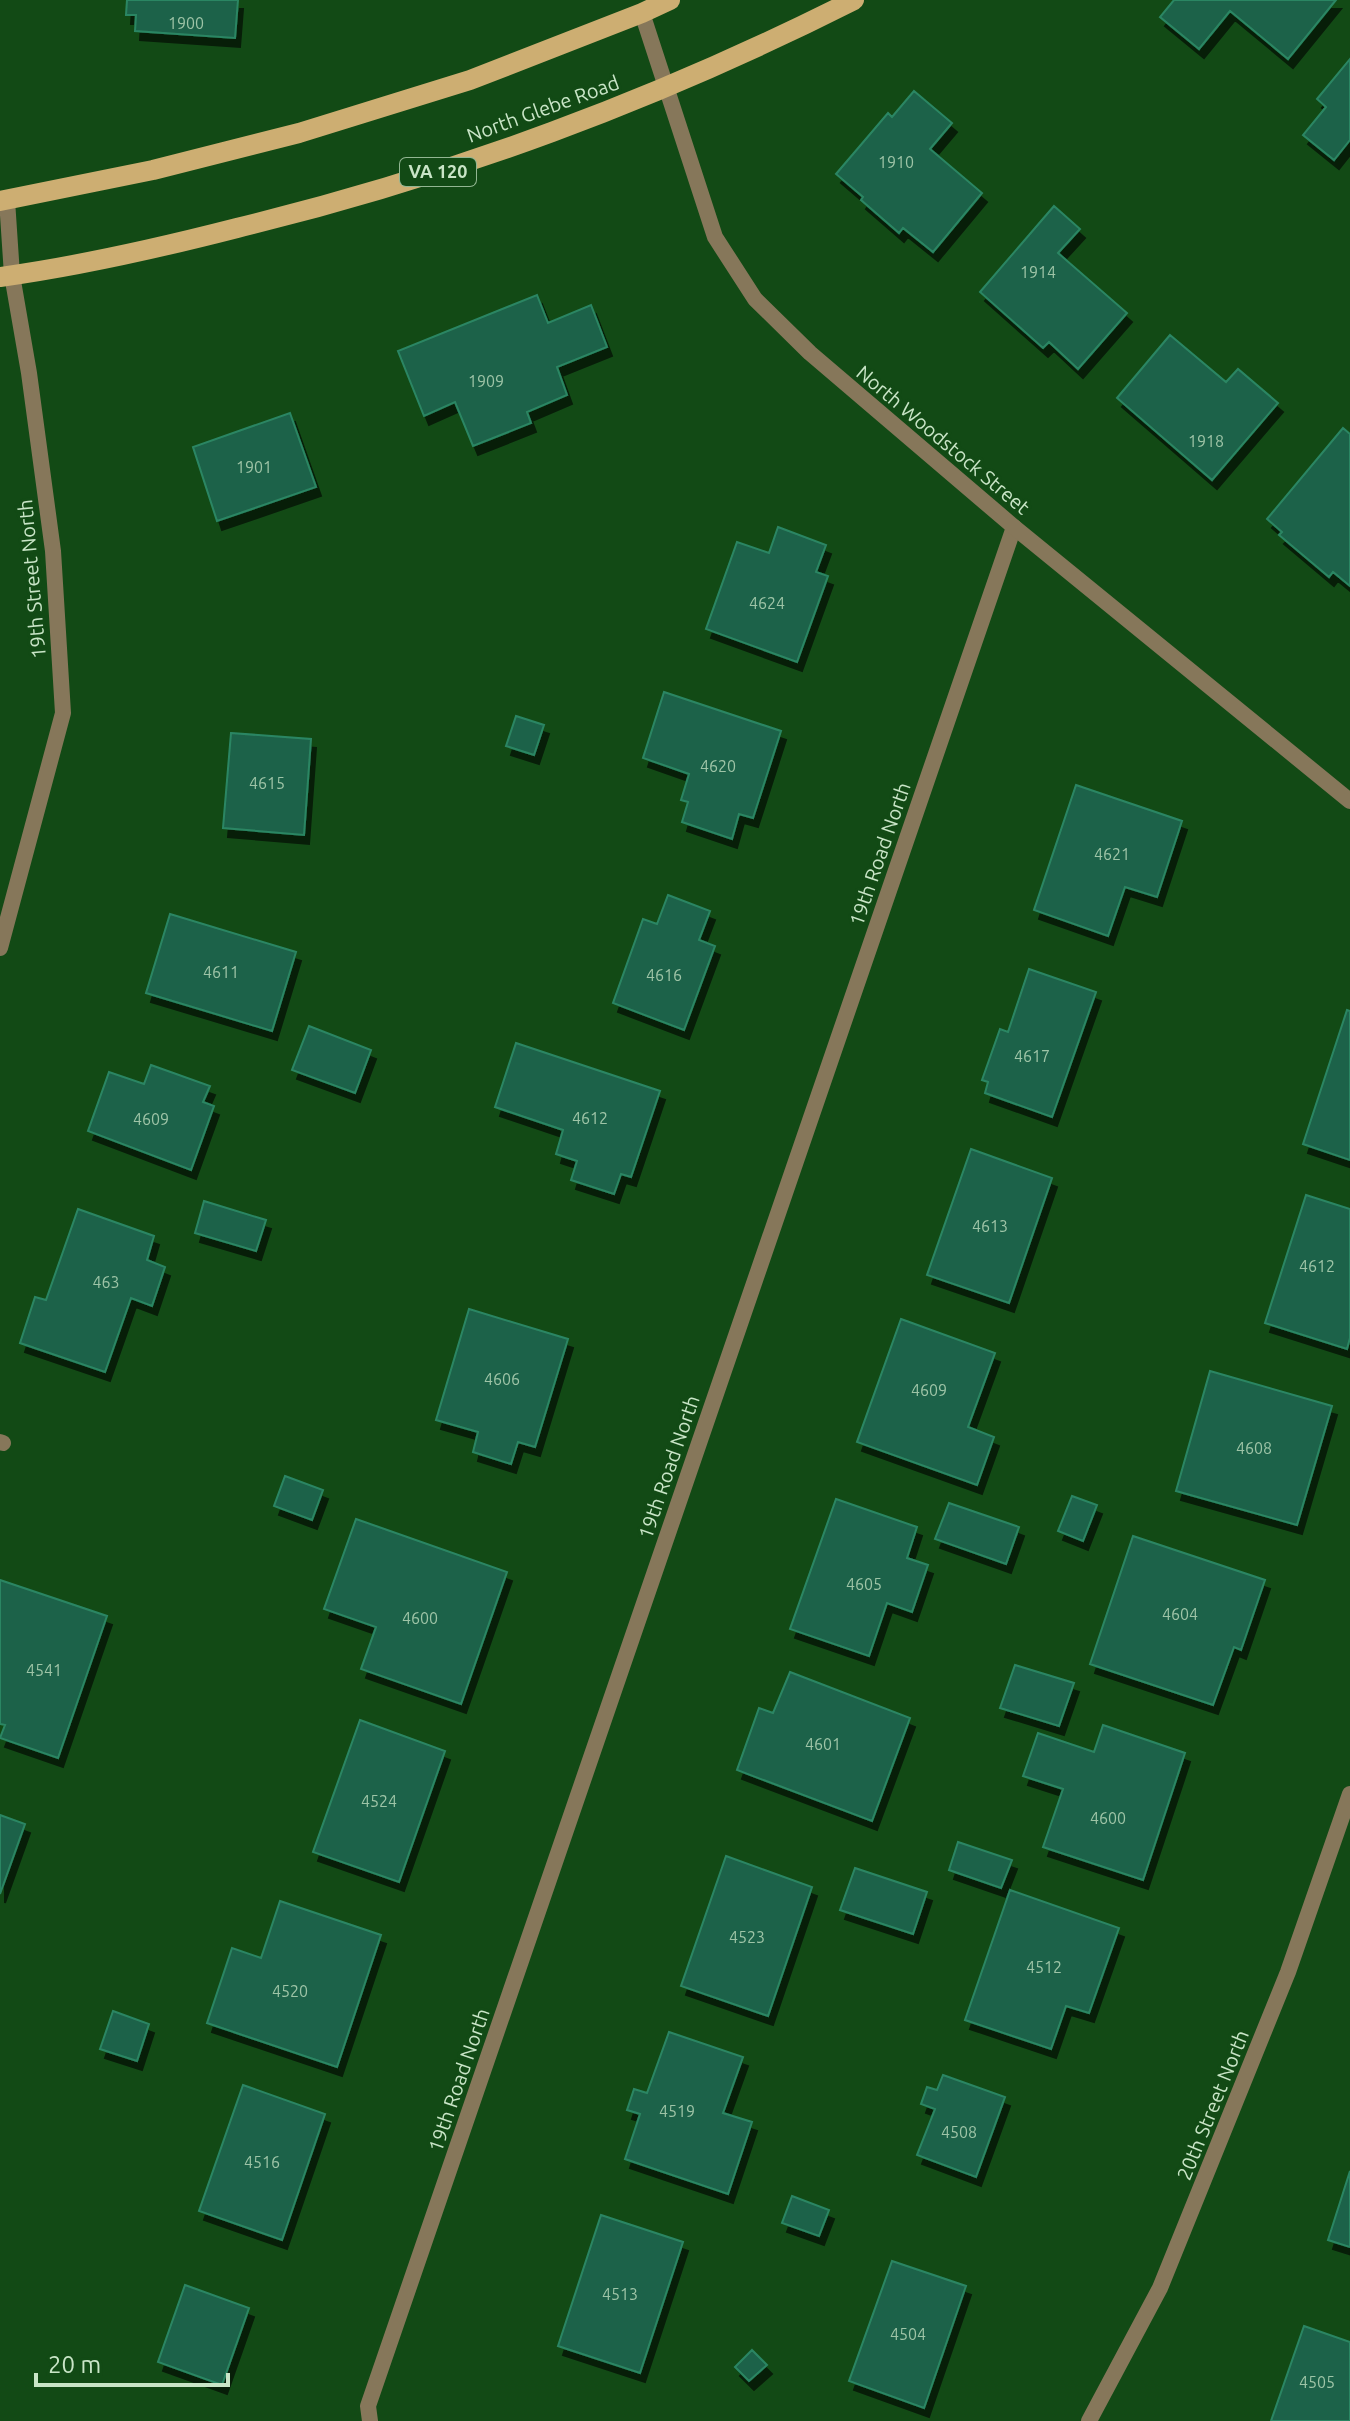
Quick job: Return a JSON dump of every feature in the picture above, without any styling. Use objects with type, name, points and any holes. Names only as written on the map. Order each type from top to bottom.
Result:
[{"type":"main road","points":[[3,200],[153,170],[299,133],[470,80],[670,0]]},
{"type":"main road","name":"North Glebe Road","points":[[6,276],[172,244],[332,205],[510,149],[666,89],[854,0]]},
{"type":"street","name":"North Woodstock Street","points":[[642,13],[715,237],[755,299],[810,353],[1014,527],[1350,801]]},
{"type":"street","name":"19th Street North","points":[[0,948],[63,713],[53,551],[6,276],[3,200]]},
{"type":"street","name":"19th Road North","points":[[370,2421],[368,2406],[1014,527]]},
{"type":"street","name":"20th Street North","points":[[1089,2421],[1160,2288],[1288,1972],[1350,1794]]},
{"type":"building","points":[[127,0],[238,0],[235,38],[135,31],[136,15],[126,15]]},
{"type":"building","points":[[1174,0],[1336,0],[1288,59],[1230,11],[1199,49],[1160,17]]},
{"type":"building","points":[[1350,59],[1350,140],[1334,160],[1303,135],[1326,107],[1317,99]]},
{"type":"building","points":[[914,91],[952,123],[930,149],[982,193],[933,252],[903,228],[899,233],[836,174],[888,113],[892,117]]},
{"type":"building","points":[[1054,206],[1080,229],[1058,253],[1127,313],[1078,369],[1049,342],[1043,348],[980,292]]},
{"type":"building","points":[[537,295],[548,323],[591,305],[607,347],[557,367],[567,395],[527,412],[531,423],[473,446],[455,402],[424,416],[398,351]]},
{"type":"building","points":[[1170,335],[1226,382],[1238,369],[1278,403],[1212,480],[1117,398]]},
{"type":"building","points":[[290,413],[316,487],[217,521],[193,447]]},
{"type":"building","points":[[1343,428],[1350,434],[1350,586],[1333,572],[1329,577],[1279,535],[1282,532],[1267,519]]},
{"type":"building","points":[[778,527],[826,545],[816,572],[828,576],[797,662],[706,629],[737,542],[769,553]]},
{"type":"building","points":[[664,692],[781,731],[753,818],[739,814],[732,839],[682,822],[688,802],[681,800],[689,774],[643,758]]},
{"type":"building","points":[[516,716],[544,725],[534,755],[506,746]]},
{"type":"building","points":[[231,733],[311,739],[304,835],[223,828]]},
{"type":"building","points":[[1076,785],[1182,821],[1157,897],[1125,887],[1108,936],[1034,910]]},
{"type":"building","points":[[668,895],[710,911],[699,940],[715,946],[684,1030],[613,1003],[643,919],[657,924]]},
{"type":"building","points":[[170,914],[296,952],[272,1031],[146,993]]},
{"type":"building","points":[[1029,969],[1096,992],[1052,1117],[985,1093],[988,1082],[982,1080],[1000,1029],[1008,1032]]},
{"type":"building","points":[[1347,1010],[1350,1011],[1350,1160],[1303,1144]]},
{"type":"building","points":[[309,1026],[371,1050],[355,1093],[292,1070]]},
{"type":"building","points":[[516,1043],[660,1091],[631,1177],[621,1174],[614,1194],[571,1180],[577,1161],[556,1154],[563,1130],[495,1107]]},
{"type":"building","points":[[151,1065],[210,1086],[203,1102],[214,1106],[191,1170],[88,1131],[109,1072],[144,1084]]},
{"type":"building","points":[[971,1149],[1052,1178],[1009,1303],[927,1275]]},
{"type":"building","points":[[1306,1195],[1350,1209],[1350,1338],[1347,1349],[1265,1323]]},
{"type":"building","points":[[204,1201],[266,1220],[256,1251],[195,1233]]},
{"type":"building","points":[[78,1209],[154,1236],[147,1260],[165,1267],[152,1306],[131,1298],[105,1372],[20,1343],[35,1297],[46,1300]]},
{"type":"building","points":[[469,1309],[568,1339],[535,1447],[518,1442],[511,1464],[473,1452],[478,1432],[436,1420]]},
{"type":"building","points":[[901,1319],[995,1353],[968,1427],[994,1437],[977,1485],[857,1442]]},
{"type":"building","points":[[1210,1371],[1332,1406],[1297,1525],[1176,1491]]},
{"type":"building","points":[[285,1476],[323,1490],[312,1520],[274,1506]]},
{"type":"building","points":[[1072,1496],[1097,1505],[1083,1541],[1058,1531]]},
{"type":"building","points":[[836,1499],[917,1527],[907,1558],[928,1565],[912,1612],[887,1603],[869,1656],[790,1629]]},
{"type":"building","points":[[949,1503],[1019,1527],[1006,1564],[935,1539]]},
{"type":"building","points":[[356,1519],[507,1572],[461,1704],[361,1669],[376,1627],[324,1609]]},
{"type":"building","points":[[1133,1536],[1265,1580],[1241,1650],[1234,1647],[1213,1705],[1090,1664]]},
{"type":"building","points":[[0,1580],[107,1616],[58,1758],[0,1738],[5,1725],[0,1724]]},
{"type":"building","points":[[1015,1665],[1074,1683],[1059,1726],[1000,1708]]},
{"type":"building","points":[[790,1672],[910,1718],[872,1821],[737,1770],[759,1708],[773,1713]]},
{"type":"building","points":[[360,1720],[445,1751],[399,1882],[313,1852]]},
{"type":"building","points":[[1103,1725],[1185,1753],[1143,1880],[1043,1847],[1063,1789],[1023,1776],[1038,1733],[1094,1752]]},
{"type":"building","points":[[0,1815],[25,1824],[0,1894]]},
{"type":"building","points":[[958,1842],[1012,1860],[1001,1888],[949,1870]]},
{"type":"building","points":[[726,1856],[812,1887],[768,2016],[681,1986]]},
{"type":"building","points":[[855,1868],[927,1892],[913,1934],[840,1910]]},
{"type":"building","points":[[1010,1890],[1119,1928],[1089,2013],[1066,2006],[1051,2049],[965,2020]]},
{"type":"building","points":[[280,1901],[381,1935],[337,2067],[207,2023],[232,1948],[261,1958]]},
{"type":"building","points":[[113,2011],[149,2024],[137,2061],[100,2049]]},
{"type":"building","points":[[669,2032],[743,2057],[723,2113],[752,2122],[728,2194],[625,2159],[640,2114],[627,2110],[634,2089],[647,2093]]},
{"type":"building","points":[[943,2075],[1005,2097],[976,2177],[917,2155],[935,2109],[921,2104],[927,2087],[937,2090]]},
{"type":"building","points":[[243,2085],[325,2114],[282,2240],[199,2211]]},
{"type":"building","points":[[1350,2171],[1350,2247],[1328,2240]]},
{"type":"building","points":[[792,2196],[829,2210],[819,2236],[782,2223]]},
{"type":"building","points":[[601,2215],[683,2242],[640,2373],[558,2346]]},
{"type":"building","points":[[892,2261],[966,2286],[924,2408],[849,2381]]},
{"type":"building","points":[[185,2285],[249,2308],[222,2385],[158,2362]]},
{"type":"building","points":[[1304,2326],[1350,2342],[1350,2421],[1271,2421]]},
{"type":"building","points":[[752,2350],[767,2365],[749,2381],[735,2367]]}]
